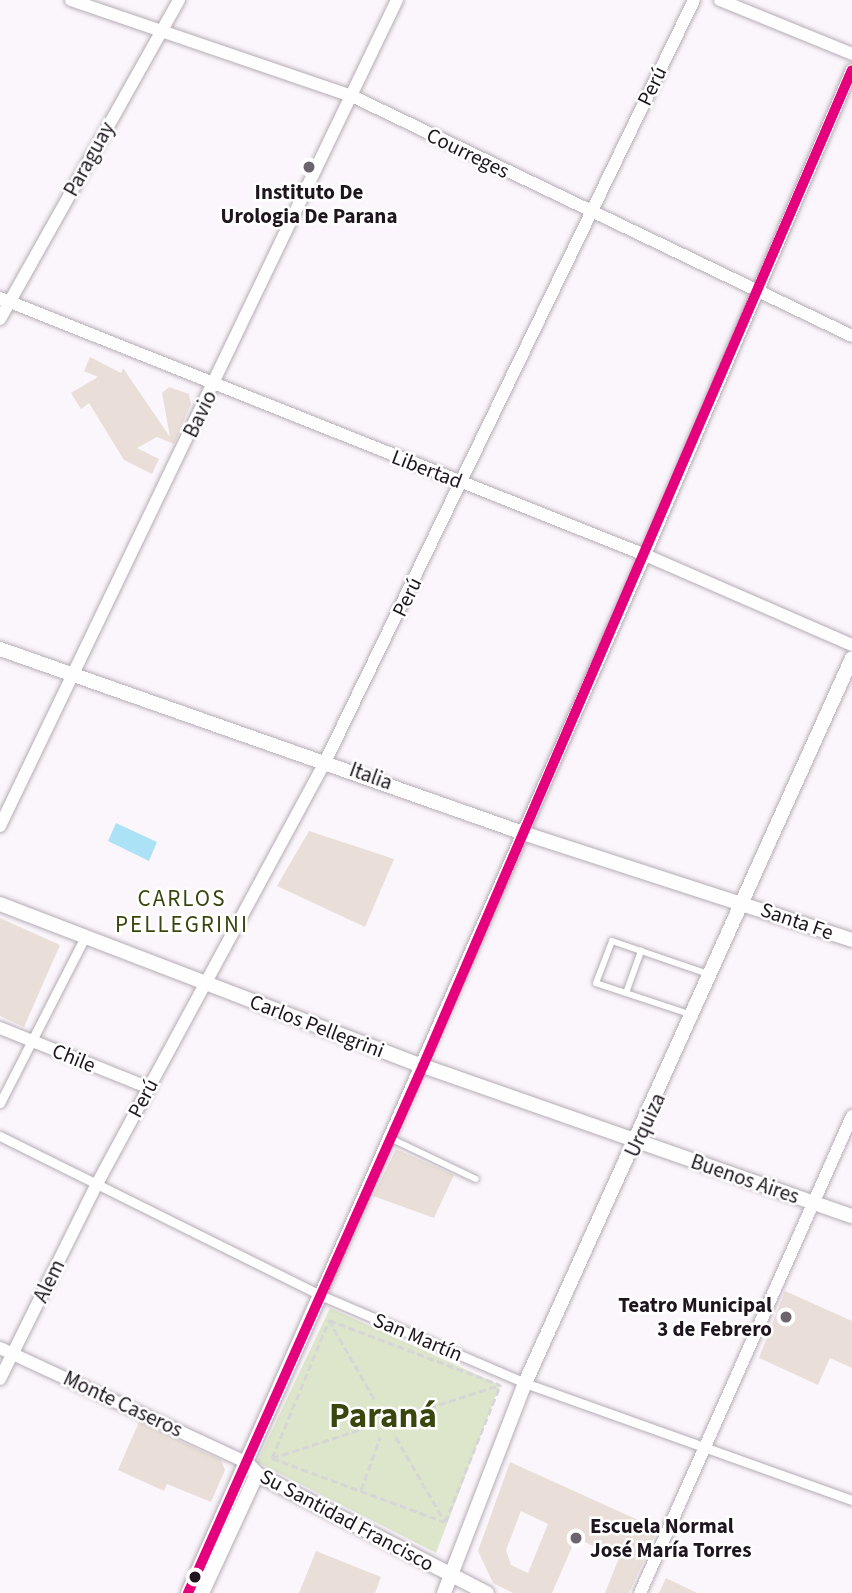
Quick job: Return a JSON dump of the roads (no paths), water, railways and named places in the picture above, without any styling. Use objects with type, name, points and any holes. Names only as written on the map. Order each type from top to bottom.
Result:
[{"type":"street","name":"Courreges","points":[[71,0],[354,97],[852,336]]},
{"type":"street","name":"Paraguay","points":[[0,319],[5,300],[179,0]]},
{"type":"street","name":"Bavio","points":[[0,826],[70,673],[354,97],[397,0]]},
{"type":"street","name":"Perú","points":[[98,1182],[203,983],[326,760],[463,482],[694,0]]},
{"type":"street","points":[[720,0],[852,54]]},
{"type":"street","points":[[188,1593],[423,1066],[759,293],[852,70]]},
{"type":"street","name":"Libertad","points":[[5,300],[213,386],[645,555],[852,646]]},
{"type":"street","name":"Italia","points":[[0,649],[326,760],[523,833],[742,902]]},
{"type":"street","name":"Urquiza","points":[[444,1593],[525,1383],[637,1143],[852,658]]},
{"type":"street","name":"Santa Fe","points":[[742,902],[852,940]]},
{"type":"street","name":"Carlos Pellegrini","points":[[0,904],[423,1066],[637,1143]]},
{"type":"street","points":[[0,1104],[85,937]]},
{"type":"street","name":"Chile","points":[[0,1028],[149,1088]]},
{"type":"street","points":[[640,1593],[702,1448],[852,1116]]},
{"type":"street","name":"San Martín","points":[[0,1136],[98,1182],[320,1295],[525,1383],[852,1500]]},
{"type":"street","name":"Buenos Aires","points":[[637,1143],[852,1216]]},
{"type":"street","name":"Alem","points":[[0,1379],[98,1182]]},
{"type":"street","name":"Monte Caseros","points":[[0,1348],[246,1462]]},
{"type":"street","name":"Su Santidad Francisco","points":[[246,1462],[257,1474],[487,1593]]},
{"type":"street","points":[[202,1593],[257,1474]]},
{"type":"lane","points":[[694,1016],[596,983],[612,941],[712,975]]},
{"type":"lane","points":[[626,993],[642,951]]},
{"type":"lane","points":[[390,1138],[476,1179]]},
{"type":"water","points":[[116,823],[157,842],[149,861],[108,841]]},
{"type":"place","name":"Instituto De Urologia De Parana","points":[[309,167]]},
{"type":"place","name":"Teatro Municipal 3 de Febrero","points":[[786,1317]]},
{"type":"place","name":"Escuela Normal José María Torres","points":[[576,1538]]},
{"type":"district","name":"CARLOS PELLEGRINI","points":[[182,912]]},
{"type":"district","name":"Paraná","points":[[383,1416]]}]
